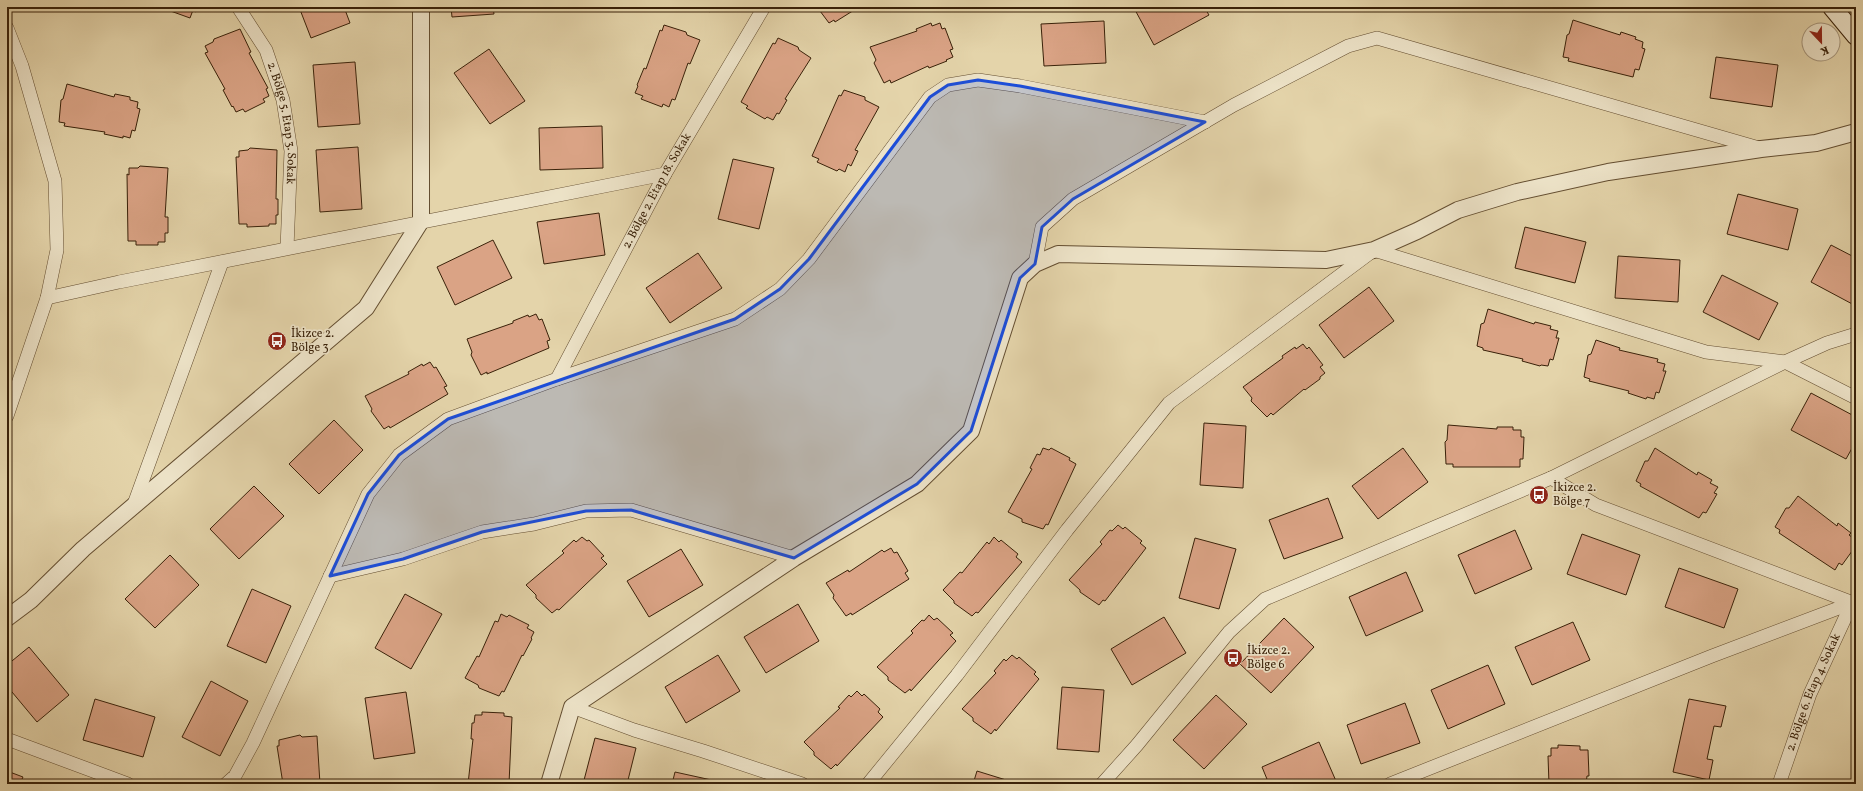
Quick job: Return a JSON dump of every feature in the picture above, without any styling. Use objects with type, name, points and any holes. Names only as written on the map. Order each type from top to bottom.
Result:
[{"type":"main road","points":[[1832,7],[1856,36]]},
{"type":"street","name":"2. Bölge 5. Etap 3. Sokak","points":[[238,7],[266,50],[283,100],[291,150],[287,248]]},
{"type":"street","points":[[7,618],[31,600],[83,550],[366,308],[420,221],[421,7]]},
{"type":"street","name":"2. Bölge 2. Etap 18. Sokak","points":[[557,379],[665,174],[764,7]]},
{"type":"street","points":[[7,28],[22,66],[55,181],[57,250],[47,298],[7,416]]},
{"type":"street","points":[[1035,264],[1042,227],[1073,199],[1234,105],[1348,46],[1377,38],[1761,149]]},
{"type":"street","points":[[226,784],[235,776],[253,743],[368,494],[399,455],[448,419],[557,379],[735,319],[780,289],[809,259],[930,96],[948,85],[978,80],[1020,86],[1205,122]]},
{"type":"street","points":[[549,784],[572,707],[794,558],[917,484],[971,431],[1020,278],[1035,264],[1058,254],[1326,260],[1374,250],[1417,232],[1458,210],[1517,192],[1608,172],[1761,149],[1816,143],[1856,132]]},
{"type":"street","points":[[47,298],[420,221],[665,174]]},
{"type":"street","points":[[1374,250],[1706,352],[1785,362],[1856,398]]},
{"type":"street","points":[[868,784],[957,675],[1068,530],[1169,403],[1374,250]]},
{"type":"street","points":[[133,507],[222,262]]},
{"type":"street","points":[[1102,784],[1137,745],[1229,632],[1265,599],[1551,478],[1785,362],[1827,343],[1856,334]]},
{"type":"street","points":[[1551,478],[1596,505],[1854,604]]},
{"type":"street","points":[[330,576],[403,559],[482,532],[534,524],[586,511],[631,510],[794,558]]},
{"type":"street","points":[[1390,784],[1409,780],[1712,656],[1854,604]]},
{"type":"street","name":"2. Bölge 6. Etap 4. Sokak","points":[[1779,784],[1810,694],[1854,604]]},
{"type":"street","points":[[572,707],[634,730],[802,784]]},
{"type":"street","points":[[7,739],[128,784]]},
{"type":"highlighted area","points":[[978,80],[1020,86],[1205,122],[1073,199],[1042,227],[1035,264],[1020,278],[971,431],[917,484],[794,558],[631,510],[586,511],[482,532],[403,559],[330,576],[368,494],[399,455],[448,419],[735,319],[780,289],[809,259],[930,97],[948,85]]},
{"type":"building","points":[[164,7],[198,7],[196,12],[193,10],[190,18],[165,9]]},
{"type":"building","points":[[299,7],[344,7],[350,23],[311,38]]},
{"type":"building","points":[[451,7],[493,7],[494,14],[452,17]]},
{"type":"building","points":[[699,7],[714,7],[710,12],[705,8],[703,10]]},
{"type":"building","points":[[817,7],[859,7],[835,22],[834,20],[829,23]]},
{"type":"building","points":[[1204,7],[1209,15],[1154,45],[1134,8]]},
{"type":"building","points":[[1573,20],[1620,35],[1621,32],[1636,37],[1635,39],[1643,42],[1642,48],[1645,49],[1639,70],[1635,69],[1633,77],[1568,61],[1569,58],[1563,57],[1567,35],[1569,34]]},
{"type":"building","points":[[1104,21],[1106,63],[1044,66],[1041,24]]},
{"type":"building","points":[[931,23],[932,26],[940,23],[942,29],[945,28],[953,49],[950,50],[953,57],[929,68],[928,66],[891,83],[890,80],[884,83],[874,63],[876,60],[870,47],[917,31],[916,29]]},
{"type":"building","points":[[664,25],[686,32],[687,35],[700,40],[690,64],[688,63],[675,100],[672,99],[669,107],[663,104],[662,107],[641,99],[643,96],[635,93],[644,68],[646,69],[660,30],[662,31]]},
{"type":"building","points":[[240,29],[251,52],[249,53],[268,88],[266,89],[269,96],[263,99],[265,102],[245,112],[243,109],[236,112],[233,106],[232,107],[223,90],[225,89],[205,53],[208,52],[205,46],[213,42],[214,39]]},
{"type":"building","points":[[778,38],[798,47],[799,50],[811,58],[785,99],[787,100],[779,114],[777,113],[773,120],[767,117],[765,119],[746,108],[748,106],[741,102],[773,43],[775,44]]},
{"type":"building","points":[[489,49],[525,101],[490,124],[454,73]]},
{"type":"building","points":[[1716,57],[1778,65],[1772,107],[1710,98]]},
{"type":"building","points":[[355,62],[360,124],[318,127],[313,65]]},
{"type":"building","points":[[67,84],[114,97],[115,94],[130,97],[130,100],[138,102],[137,108],[140,109],[135,131],[132,130],[130,138],[104,134],[105,132],[64,126],[65,123],[59,122],[61,100],[63,99]]},
{"type":"building","points":[[844,90],[865,97],[865,100],[879,107],[855,150],[858,151],[851,166],[848,164],[845,172],[839,169],[837,171],[817,162],[819,159],[812,156],[839,95],[841,96]]},
{"type":"building","points":[[602,126],[603,168],[540,170],[539,128]]},
{"type":"building","points":[[358,147],[362,209],[320,212],[316,150]]},
{"type":"building","points":[[250,148],[277,150],[276,199],[278,199],[278,215],[276,215],[276,224],[269,224],[269,226],[247,227],[247,224],[239,224],[236,157],[239,157],[239,151],[248,150]]},
{"type":"building","points":[[733,159],[774,168],[759,229],[718,219]]},
{"type":"building","points":[[140,166],[168,168],[165,217],[168,217],[168,233],[165,233],[165,242],[158,242],[158,245],[136,245],[136,241],[128,241],[127,174],[129,175],[129,168],[138,168]]},
{"type":"building","points":[[1738,194],[1798,209],[1788,250],[1727,234]]},
{"type":"building","points":[[599,213],[605,255],[544,264],[537,222]]},
{"type":"building","points":[[1525,227],[1586,242],[1575,283],[1515,268]]},
{"type":"building","points":[[493,240],[512,278],[455,305],[437,267]]},
{"type":"building","points":[[1831,245],[1856,258],[1856,306],[1811,282]]},
{"type":"building","points":[[698,253],[722,288],[670,323],[646,288]]},
{"type":"building","points":[[1618,256],[1680,260],[1678,302],[1615,298]]},
{"type":"building","points":[[1722,275],[1778,303],[1759,340],[1703,312]]},
{"type":"building","points":[[1369,287],[1394,321],[1344,358],[1319,325]]},
{"type":"building","points":[[1488,309],[1534,324],[1535,322],[1551,326],[1550,329],[1558,331],[1556,338],[1559,338],[1553,360],[1550,359],[1548,366],[1540,366],[1522,361],[1523,359],[1483,350],[1483,348],[1477,346],[1481,324],[1484,323]]},
{"type":"building","points":[[536,314],[539,320],[542,319],[550,340],[547,341],[549,348],[487,374],[487,372],[481,375],[471,355],[472,352],[467,339],[513,323],[513,321],[528,315],[529,317]]},
{"type":"building","points":[[1596,340],[1620,348],[1619,350],[1658,359],[1657,362],[1665,364],[1663,371],[1666,371],[1659,393],[1656,392],[1654,399],[1647,397],[1646,399],[1628,393],[1629,391],[1589,381],[1590,379],[1584,377],[1588,355],[1591,354]]},
{"type":"building","points":[[1303,344],[1307,349],[1309,347],[1323,365],[1320,367],[1325,373],[1320,377],[1320,379],[1305,390],[1304,389],[1273,415],[1271,413],[1267,417],[1251,401],[1252,398],[1243,387],[1283,358],[1282,356],[1295,347],[1296,349]]},
{"type":"building","points":[[430,362],[434,368],[436,367],[447,386],[444,387],[448,394],[390,428],[389,426],[384,429],[371,411],[372,409],[365,396],[409,374],[408,372],[422,364],[423,366]]},
{"type":"building","points":[[1811,393],[1856,417],[1856,441],[1846,459],[1791,430]]},
{"type":"building","points":[[334,420],[363,450],[319,494],[289,464]]},
{"type":"building","points":[[1204,423],[1246,426],[1243,488],[1200,485]]},
{"type":"building","points":[[1448,425],[1497,429],[1497,427],[1513,427],[1513,430],[1521,430],[1521,437],[1524,437],[1523,459],[1520,459],[1520,467],[1453,467],[1453,464],[1446,464],[1445,442],[1447,440]]},
{"type":"building","points":[[1043,448],[1049,450],[1051,448],[1070,458],[1069,460],[1076,464],[1048,525],[1046,524],[1043,529],[1022,522],[1022,519],[1008,512],[1032,469],[1030,468],[1037,454],[1040,455]]},
{"type":"building","points":[[1403,448],[1428,482],[1378,519],[1352,486]]},
{"type":"building","points":[[1655,448],[1697,475],[1698,472],[1712,480],[1710,483],[1718,487],[1714,493],[1717,494],[1706,513],[1703,512],[1699,518],[1640,486],[1641,484],[1636,481],[1645,461],[1648,461]]},
{"type":"building","points":[[254,486],[284,516],[239,559],[210,529]]},
{"type":"building","points":[[1798,496],[1837,526],[1838,523],[1851,533],[1849,535],[1856,540],[1852,545],[1855,547],[1842,565],[1839,563],[1835,570],[1779,533],[1780,530],[1775,527],[1786,508],[1789,508]]},
{"type":"building","points":[[1328,498],[1343,538],[1284,559],[1269,520]]},
{"type":"building","points":[[1118,525],[1123,529],[1125,527],[1142,541],[1140,543],[1146,548],[1105,601],[1103,600],[1099,605],[1080,592],[1080,590],[1069,580],[1102,544],[1100,542],[1110,530],[1112,531]]},
{"type":"building","points":[[1515,530],[1532,569],[1475,594],[1458,555]]},
{"type":"building","points":[[1582,534],[1640,555],[1626,595],[1567,574]]},
{"type":"building","points":[[582,537],[587,541],[589,540],[604,556],[601,558],[607,564],[559,610],[557,609],[552,613],[536,598],[536,595],[526,585],[564,553],[562,551],[574,540],[576,542]]},
{"type":"building","points":[[994,537],[999,542],[1001,540],[1018,554],[1016,557],[1022,562],[978,613],[976,612],[972,616],[954,603],[954,601],[943,590],[960,572],[962,573],[987,542],[989,544]]},
{"type":"building","points":[[1195,538],[1236,549],[1219,609],[1179,598]]},
{"type":"building","points":[[891,548],[894,553],[897,552],[908,571],[905,573],[909,579],[852,615],[851,613],[846,616],[833,598],[834,595],[826,583],[848,570],[849,572],[882,550],[884,552]]},
{"type":"building","points":[[681,549],[703,585],[649,617],[627,581]]},
{"type":"building","points":[[170,555],[199,585],[155,628],[125,599]]},
{"type":"building","points":[[1679,568],[1738,589],[1724,628],[1665,607]]},
{"type":"building","points":[[1406,572],[1423,611],[1366,636],[1349,597]]},
{"type":"building","points":[[252,589],[291,606],[266,663],[227,646]]},
{"type":"building","points":[[405,594],[442,614],[411,669],[375,648]]},
{"type":"building","points":[[798,604],[819,641],[766,673],[744,637]]},
{"type":"building","points":[[501,614],[507,617],[509,615],[529,625],[527,628],[534,632],[531,638],[532,639],[523,656],[522,655],[504,692],[502,691],[499,696],[479,688],[478,685],[465,678],[477,656],[479,657],[495,621],[498,622]]},
{"type":"building","points":[[929,615],[934,620],[937,618],[953,633],[950,635],[956,641],[911,691],[910,689],[905,693],[888,680],[888,677],[877,667],[913,633],[911,631],[922,620],[924,621]]},
{"type":"building","points":[[1164,617],[1186,653],[1132,685],[1111,649]]},
{"type":"building","points":[[1284,618],[1314,647],[1271,693],[1240,664]]},
{"type":"building","points":[[1573,622],[1590,660],[1532,685],[1515,647]]},
{"type":"building","points":[[29,647],[69,695],[37,722],[7,686],[7,665]]},
{"type":"building","points":[[718,655],[740,691],[686,723],[665,687]]},
{"type":"building","points":[[1012,655],[1017,659],[1019,657],[1036,672],[1034,674],[1039,679],[996,731],[995,729],[991,734],[973,721],[973,718],[962,709],[996,673],[994,671],[1004,659],[1006,661]]},
{"type":"building","points":[[1488,665],[1505,704],[1448,729],[1431,690]]},
{"type":"building","points":[[211,681],[248,701],[220,756],[182,737]]},
{"type":"building","points":[[1062,687],[1104,690],[1099,752],[1057,749]]},
{"type":"building","points":[[857,691],[862,696],[864,694],[880,709],[878,712],[883,717],[837,766],[836,764],[831,769],[814,755],[814,752],[804,742],[840,708],[838,707],[849,695],[851,697]]},
{"type":"building","points":[[406,692],[415,753],[374,759],[365,698]]},
{"type":"building","points":[[1216,695],[1247,724],[1204,769],[1173,740]]},
{"type":"building","points":[[95,699],[155,717],[143,757],[83,740]]},
{"type":"building","points":[[1689,699],[1726,706],[1721,727],[1714,726],[1707,759],[1713,760],[1709,780],[1673,772]]},
{"type":"building","points":[[1405,703],[1420,743],[1361,764],[1347,725]]},
{"type":"building","points":[[482,712],[504,713],[504,716],[512,717],[509,784],[468,784],[473,739],[471,739],[472,723],[474,723],[475,715],[482,715]]},
{"type":"building","points":[[300,735],[302,737],[317,736],[320,784],[283,784],[277,746],[279,746],[279,740]]},
{"type":"building","points":[[595,738],[636,748],[627,784],[583,784]]},
{"type":"building","points":[[1319,742],[1336,781],[1328,784],[1269,784],[1262,767]]},
{"type":"building","points":[[1558,745],[1580,746],[1580,750],[1588,750],[1589,776],[1587,776],[1586,784],[1549,784],[1548,756],[1551,756],[1551,748],[1558,748]]},
{"type":"building","points":[[7,771],[23,777],[22,779],[37,784],[7,784]]},
{"type":"building","points":[[977,771],[1019,784],[973,784]]},
{"type":"building","points":[[675,772],[716,781],[715,784],[672,784]]},
{"type":"place","name":"İkizce 2. Bölge 3","points":[[277,341]]},
{"type":"place","name":"İkizce 2. Bölge 7","points":[[1539,495]]},
{"type":"place","name":"İkizce 2. Bölge 6","points":[[1233,658]]}]
